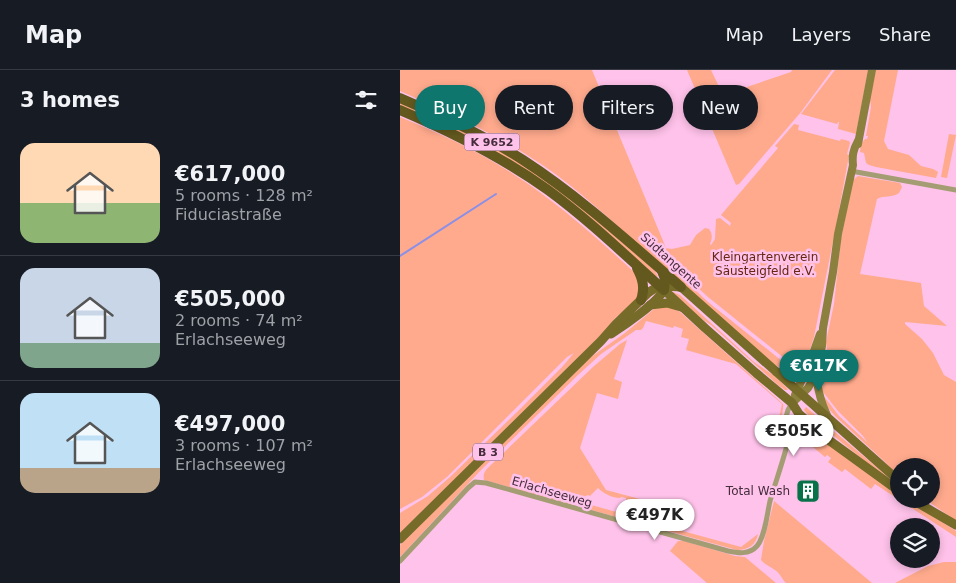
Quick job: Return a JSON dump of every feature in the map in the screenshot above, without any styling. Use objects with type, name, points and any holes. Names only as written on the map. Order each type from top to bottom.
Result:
[{"type":"highway","name":"Südtangente","points":[[400,98],[461,125],[523,160],[616,230],[681,287]]},
{"type":"highway","name":"Südtangente","points":[[400,110],[479,146],[520,171],[572,209],[663,287]]},
{"type":"highway","points":[[634,263],[643,282],[645,303]]},
{"type":"highway","points":[[662,271],[665,279],[663,287]]},
{"type":"main road","points":[[829,419],[817,386],[816,374],[822,346],[823,328],[838,234],[852,168],[852,153],[858,141],[872,70]]},
{"type":"main road","points":[[663,287],[681,287]]},
{"type":"main road","name":"B 3","points":[[400,539],[616,324],[645,303],[653,289],[663,287]]},
{"type":"main road","name":"Südtangente","points":[[663,287],[682,307],[756,374],[792,403],[799,414],[830,440],[890,484]]},
{"type":"main road","name":"Südtangente","points":[[681,287],[890,473]]},
{"type":"main road","points":[[645,303],[667,303],[682,307]]},
{"type":"main road","points":[[792,403],[799,393],[823,328]]},
{"type":"main road","points":[[776,372],[791,371],[810,362]]},
{"type":"main road","points":[[799,393],[808,388],[816,374]]},
{"type":"main road","points":[[928,508],[956,525]]},
{"type":"main road","points":[[931,508],[937,513]]},
{"type":"street","points":[[852,168],[956,190]]},
{"type":"street","name":"Erlachseeweg","points":[[400,561],[475,482],[486,483],[728,551],[740,553],[751,551],[760,540],[786,449],[784,424],[792,403]]},
{"type":"green space","name":"Kleingartenverein Säusteigfeld e.V.","points":[[400,70],[592,70],[598,85],[583,85],[583,130],[617,130],[666,248],[672,249],[690,245],[696,235],[705,228],[709,229],[711,233],[711,245],[715,239],[716,219],[720,218],[730,226],[731,223],[721,215],[778,148],[775,146],[794,124],[799,125],[798,130],[840,141],[841,139],[849,141],[847,154],[849,155],[837,221],[814,337],[807,356],[791,368],[784,358],[708,297],[674,266],[671,267],[708,302],[782,361],[787,369],[773,364],[570,185],[527,155],[483,130],[485,130],[485,85],[415,85],[415,98],[400,91]]},
{"type":"green space","points":[[687,70],[711,70],[718,85],[693,85]]},
{"type":"green space","points":[[792,70],[832,70],[801,112],[739,184],[736,185],[713,130],[758,130],[758,85],[753,85],[791,72]]},
{"type":"green space","points":[[835,70],[868,70],[856,134],[838,129],[839,122],[837,124],[801,114]]},
{"type":"green space","points":[[876,70],[898,70],[884,141],[888,149],[909,155],[921,166],[938,172],[936,178],[876,167],[866,163],[864,153],[860,152],[861,144],[868,136],[866,136],[871,107],[870,99]]},
{"type":"green space","points":[[400,102],[415,109],[415,113],[400,105]]},
{"type":"green space","points":[[400,117],[415,123],[415,130],[430,130],[472,150],[513,174],[561,208],[635,273],[639,278],[639,297],[628,309],[616,317],[605,331],[400,533],[400,513],[428,496],[450,477],[574,353],[567,357],[448,476],[422,497],[400,509]]},
{"type":"green space","points":[[445,130],[461,130],[522,164],[589,214],[653,268],[658,276],[656,277],[553,190]]},
{"type":"green space","points":[[949,134],[956,135],[947,178],[941,177]]},
{"type":"green space","points":[[858,176],[900,183],[902,187],[896,195],[877,199],[860,274],[921,283],[924,306],[947,326],[905,322],[933,353],[944,375],[956,382],[956,521],[938,508],[940,508],[940,458],[890,458],[890,467],[835,416],[825,404],[823,395],[839,416],[867,442],[838,411],[823,392],[819,383],[827,349],[826,342],[834,304],[841,239],[853,180]]},
{"type":"green space","points":[[673,292],[680,295],[754,362],[776,377],[788,390],[778,385],[711,325],[694,314]]},
{"type":"green space","points":[[666,306],[680,312],[783,404],[782,416],[777,428],[782,404],[736,364],[686,350],[689,339],[681,337],[683,329],[646,321],[641,330],[636,330],[601,354],[579,374],[480,471],[400,557],[400,545],[576,370],[654,309]]},
{"type":"green space","points":[[627,340],[614,379],[622,382],[618,399],[597,393],[580,448],[606,490],[651,502],[646,521],[741,547],[758,534],[751,546],[737,550],[584,508],[584,503],[642,519],[645,506],[626,500],[626,498],[617,498],[598,488],[590,496],[586,496],[573,505],[484,480],[485,472],[489,467],[593,367]]},
{"type":"green space","points":[[806,407],[890,480],[808,415],[804,410]]},
{"type":"green space","points":[[800,419],[890,487],[890,494],[875,484],[871,489],[845,469],[842,472],[828,462],[831,458],[827,455],[825,457],[791,429],[790,423]]},
{"type":"green space","points":[[774,501],[872,583],[786,583],[777,571],[761,560]]},
{"type":"green space","points":[[912,508],[920,508],[936,518],[927,518]]},
{"type":"green space","points":[[940,521],[956,531],[956,537],[940,527]]},
{"type":"green space","points":[[678,541],[745,557],[776,583],[707,583],[670,551]]},
{"type":"green space","points":[[956,562],[956,583],[895,583],[924,568],[940,568],[940,563]]},
{"type":"waterway","points":[[400,256],[496,194]]},
{"type":"place","name":"Total Wash","points":[[808,491]]}]
